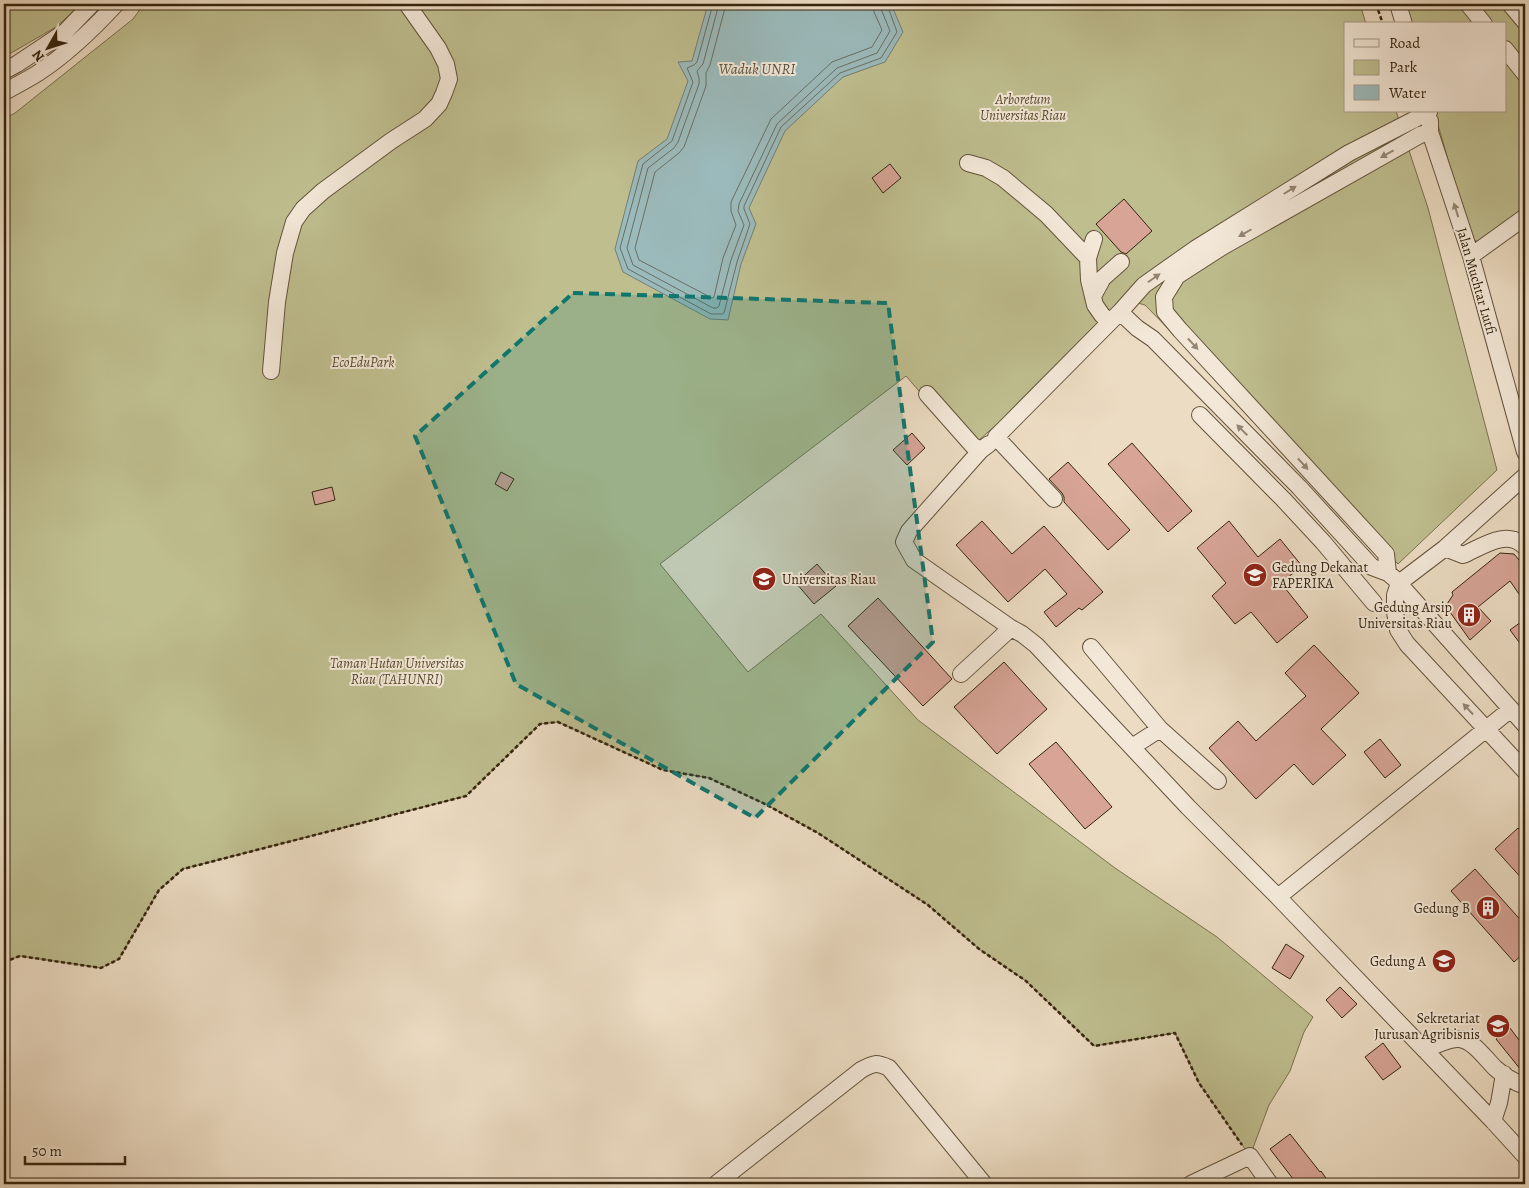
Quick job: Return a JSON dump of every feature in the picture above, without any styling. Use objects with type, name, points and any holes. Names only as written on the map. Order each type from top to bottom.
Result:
[{"type":"street","points":[[4,70],[17,64],[65,32],[92,4]]},
{"type":"street","points":[[4,92],[58,59],[91,31],[116,4]]},
{"type":"street","points":[[270,371],[277,302],[285,253],[294,222],[303,209],[323,192],[391,141],[425,119],[439,104],[450,79],[446,64],[438,48],[407,4]]},
{"type":"street","points":[[1398,4],[1403,22]]},
{"type":"street","points":[[1468,4],[1482,22]]},
{"type":"street","points":[[1510,4],[1525,22]]},
{"type":"street","points":[[1506,50],[1525,74]]},
{"type":"street","points":[[1429,112],[1349,153],[1195,249],[1144,285],[1115,317],[981,450],[909,531],[904,542],[914,560],[1036,645],[1188,807],[1278,897],[1525,1156]]},
{"type":"street","name":"Jalan Muchtar Lutfi","points":[[1429,112],[1430,132],[1471,256],[1525,452]]},
{"type":"street","points":[[1430,132],[1420,135],[1222,246],[1177,276],[1164,297],[1165,312],[1386,554],[1393,578],[1398,630],[1402,637],[1525,771]]},
{"type":"street","points":[[968,163],[986,168],[1003,178],[1046,214],[1088,258]]},
{"type":"street","points":[[1471,256],[1525,216]]},
{"type":"street","points":[[1094,239],[1088,258],[1089,280],[1095,304],[1102,315],[1115,317],[1137,328],[1153,339],[1299,487],[1372,567],[1393,578],[1525,725]]},
{"type":"street","points":[[1093,296],[1104,278],[1121,262]]},
{"type":"street","points":[[927,394],[968,441],[981,450]]},
{"type":"street","points":[[1200,415],[1323,542],[1374,603]]},
{"type":"street","points":[[996,437],[1054,499]]},
{"type":"street","points":[[1393,578],[1445,548],[1525,476]]},
{"type":"street","points":[[1283,499],[1299,487]]},
{"type":"street","points":[[1323,542],[1338,530]]},
{"type":"street","points":[[1445,548],[1463,555],[1498,538],[1509,539],[1525,547]]},
{"type":"street","points":[[961,674],[1011,628]]},
{"type":"street","points":[[1091,647],[1160,729],[1218,780]]},
{"type":"street","points":[[1278,897],[1511,709]]},
{"type":"street","points":[[1132,747],[1160,729]]},
{"type":"street","points":[[1425,1050],[1459,1039],[1470,1043],[1504,1074],[1516,1083],[1525,1086]]},
{"type":"street","points":[[716,1184],[861,1070],[873,1064],[880,1064],[889,1068],[984,1184]]},
{"type":"street","points":[[1493,1121],[1499,1102],[1504,1074]]},
{"type":"street","points":[[1191,1184],[1250,1156],[1270,1184]]},
{"type":"path","points":[[1376,4],[1382,22]]},
{"type":"path","points":[[4,962],[20,956],[101,968],[119,958],[159,890],[183,869],[466,796],[540,724],[558,722],[663,770],[709,778],[765,804],[818,833],[928,905],[979,949],[1026,981],[1094,1046],[1175,1033],[1199,1083],[1250,1156]]},
{"type":"highlighted area","points":[[573,293],[888,303],[933,642],[755,818],[516,684],[415,436]]},
{"type":"green space","points":[[4,4],[82,4],[56,27],[4,57]]},
{"type":"green space","name":"EcoEduPark","points":[[144,4],[1360,4],[1365,22],[1344,22],[1344,112],[1396,112],[1428,208],[1497,470],[1398,564],[1145,305],[1134,302],[969,449],[906,376],[660,564],[748,672],[821,614],[918,720],[1115,868],[1217,937],[1313,1017],[1304,1032],[1290,1071],[1269,1105],[1250,1156],[1199,1083],[1175,1033],[1094,1046],[1026,981],[979,949],[928,905],[818,833],[765,804],[709,778],[663,770],[558,722],[540,724],[466,796],[183,869],[159,890],[119,959],[101,968],[20,956],[4,962],[4,119],[15,113],[133,19]]},
{"type":"green space","points":[[1403,4],[1525,4],[1525,216],[1486,244],[1471,239],[1434,112],[1506,112],[1506,22],[1408,22]]},
{"type":"water","name":"Waduk UNRI","points":[[708,4],[891,4],[903,32],[885,62],[843,77],[785,131],[749,208],[756,224],[741,264],[728,320],[710,319],[623,272],[615,249],[638,161],[667,139],[688,81],[678,62],[692,61]]},
{"type":"building","points":[[890,164],[901,178],[883,193],[872,178]]},
{"type":"building","points":[[1124,199],[1152,231],[1126,254],[1121,252],[1096,224]]},
{"type":"building","points":[[912,433],[925,448],[907,465],[893,450]]},
{"type":"building","points":[[1132,443],[1192,511],[1168,532],[1108,464]]},
{"type":"building","points":[[1068,462],[1130,530],[1108,550],[1064,502],[1062,493],[1049,479]]},
{"type":"building","points":[[501,472],[514,479],[507,491],[495,484]]},
{"type":"building","points":[[332,487],[335,500],[315,505],[312,492]]},
{"type":"building","points":[[982,521],[1012,554],[1044,526],[1103,592],[1082,610],[1079,608],[1056,627],[1044,612],[1067,594],[1045,569],[1008,602],[956,545]]},
{"type":"building","name":"Gedung Dekanat FAPERIKA","points":[[1229,521],[1258,557],[1280,539],[1302,566],[1281,583],[1308,617],[1277,643],[1251,612],[1235,624],[1212,596],[1226,583],[1197,548]]},
{"type":"building","points":[[1500,553],[1514,554],[1525,567],[1525,589],[1519,594],[1510,581],[1478,607],[1491,621],[1470,640],[1447,608],[1447,604],[1453,595],[1452,592]]},
{"type":"building","points":[[817,564],[836,586],[814,604],[796,583]]},
{"type":"building","points":[[878,598],[952,679],[923,706],[848,626]]},
{"type":"building","points":[[1525,619],[1525,650],[1510,630]]},
{"type":"building","points":[[1314,645],[1359,693],[1321,729],[1346,755],[1313,785],[1294,764],[1256,799],[1209,748],[1238,721],[1256,741],[1306,696],[1285,673]]},
{"type":"building","points":[[1004,662],[1047,709],[997,754],[954,707]]},
{"type":"building","points":[[1380,739],[1401,765],[1385,778],[1364,752]]},
{"type":"building","points":[[1056,742],[1112,807],[1085,829],[1029,764]]},
{"type":"building","points":[[1518,828],[1525,837],[1525,882],[1495,849]]},
{"type":"building","name":"Gedung B","points":[[1475,869],[1525,925],[1525,952],[1514,962],[1451,891]]},
{"type":"building","points":[[1286,944],[1304,956],[1290,979],[1272,968]]},
{"type":"building","points":[[1340,987],[1357,1004],[1342,1018],[1326,1000]]},
{"type":"building","points":[[1510,1028],[1525,1048],[1525,1075],[1496,1039]]},
{"type":"building","points":[[1383,1043],[1401,1067],[1383,1080],[1365,1057]]},
{"type":"building","points":[[1290,1134],[1330,1184],[1297,1184],[1270,1149]]},
{"type":"place","name":"Gedung Dekanat FAPERIKA","points":[[1255,575]]},
{"type":"place","name":"Universitas Riau","points":[[764,579]]},
{"type":"place","name":"Gedung Arsip Universitas Riau","points":[[1469,615]]},
{"type":"place","name":"Gedung B","points":[[1488,908]]},
{"type":"place","name":"Gedung A","points":[[1444,961]]},
{"type":"place","name":"Sekretariat Jurusan Agribisnis","points":[[1498,1026]]},
{"type":"park label","name":"Arboretum Universitas Riau","points":[[1023,108]]},
{"type":"park label","name":"Taman Hutan Universitas Riau (TAHUNRI)","points":[[397,672]]}]
